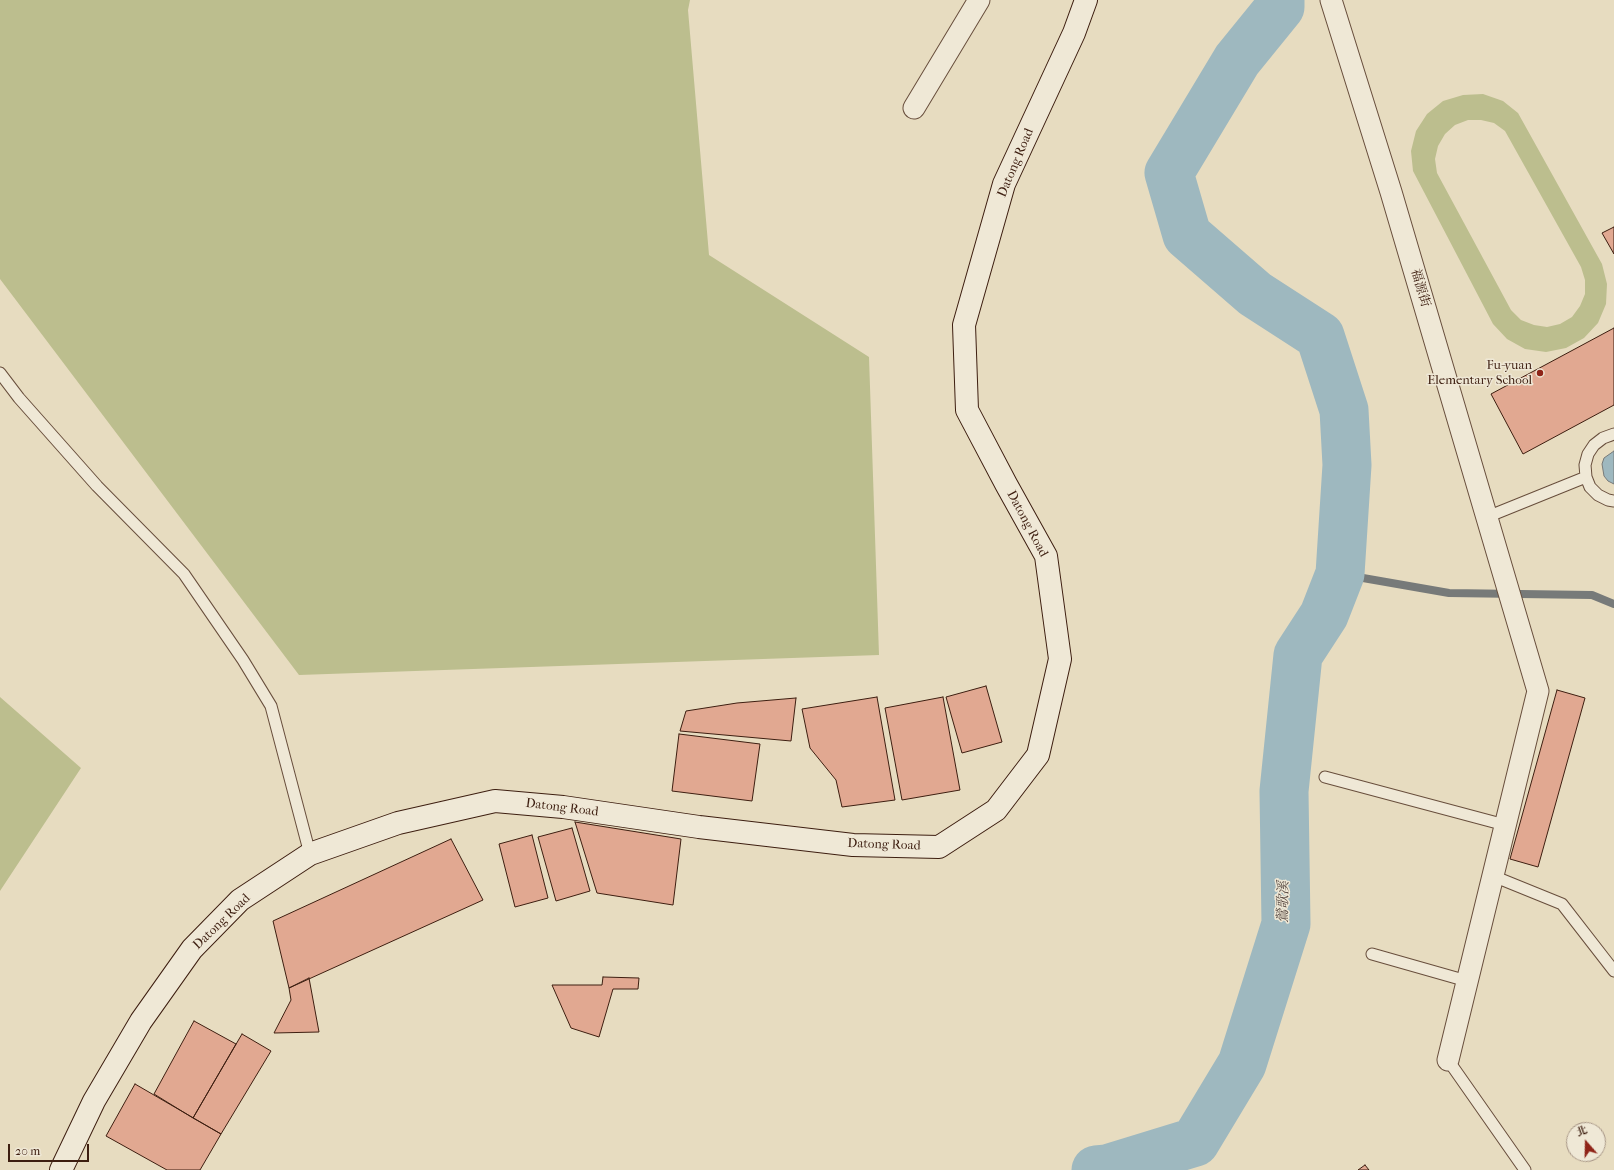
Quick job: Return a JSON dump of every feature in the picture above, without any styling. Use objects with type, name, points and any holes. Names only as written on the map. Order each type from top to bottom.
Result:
[{"type":"street","points":[[914,108],[979,0]]},
{"type":"street","name":"Datong Road","points":[[61,1170],[94,1101],[137,1027],[192,949],[240,900],[310,854],[398,823],[495,801],[563,807],[699,827],[853,845],[939,847],[996,810],[1038,755],[1060,658],[1046,556],[967,410],[964,325],[1004,184],[1074,33],[1086,0]]},
{"type":"street","name":"福源街","points":[[1332,0],[1391,192],[1538,691],[1448,1060]]},
{"type":"lane","points":[[0,373],[19,398],[97,486],[184,574],[243,660],[272,706],[310,854]]},
{"type":"lane","points":[[1614,434],[1603,438],[1594,445],[1588,454],[1585,465],[1586,477],[1590,486],[1598,495],[1614,501]]},
{"type":"lane","points":[[1487,517],[1586,477]]},
{"type":"lane","points":[[1325,777],[1505,825]]},
{"type":"lane","points":[[1493,876],[1562,904],[1614,971]]},
{"type":"lane","points":[[1372,954],[1467,981]]},
{"type":"lane","points":[[1448,1060],[1525,1170]]},
{"type":"green space","points":[[0,0],[690,0],[688,10],[709,255],[869,357],[879,655],[299,675],[0,279]]},
{"type":"green space","points":[[1483,94],[1503,101],[1518,113],[1602,264],[1607,284],[1606,304],[1598,323],[1584,338],[1566,348],[1546,352],[1525,349],[1507,339],[1493,324],[1413,171],[1411,151],[1416,131],[1427,114],[1443,101],[1463,95]],"holes":[[[1468,120],[1481,120],[1494,123],[1505,131],[1581,267],[1585,280],[1585,294],[1580,306],[1572,317],[1560,324],[1547,327],[1534,325],[1521,320],[1511,310],[1437,173],[1435,159],[1438,146],[1445,134],[1455,125]]]},
{"type":"green space","points":[[0,697],[81,768],[0,891]]},
{"type":"water","points":[[1614,451],[1614,484],[1608,481],[1604,476],[1602,464],[1604,458]]},
{"type":"building","points":[[1614,227],[1614,254],[1602,233]]},
{"type":"building","points":[[1614,328],[1614,405],[1523,454],[1491,394]]},
{"type":"building","points":[[986,686],[1002,742],[962,753],[946,697]]},
{"type":"building","points":[[1557,690],[1585,698],[1538,867],[1510,859]]},
{"type":"building","points":[[877,697],[895,800],[842,807],[836,780],[810,748],[802,709]]},
{"type":"building","points":[[943,697],[960,790],[902,800],[885,708]]},
{"type":"building","points":[[796,698],[791,741],[680,731],[686,711],[737,703]]},
{"type":"building","points":[[679,734],[760,744],[752,801],[672,791]]},
{"type":"building","points":[[575,822],[681,839],[673,905],[597,893]]},
{"type":"building","points":[[572,828],[590,891],[556,901],[538,837]]},
{"type":"building","points":[[532,835],[548,898],[515,907],[499,844]]},
{"type":"building","points":[[451,839],[483,900],[289,988],[273,921]]},
{"type":"building","points":[[603,977],[639,978],[638,989],[613,989],[599,1037],[571,1028],[552,985],[602,985]]},
{"type":"building","points":[[309,978],[319,1032],[274,1033],[291,1000],[289,988]]},
{"type":"building","points":[[194,1021],[236,1044],[193,1118],[154,1094]]},
{"type":"building","points":[[242,1034],[271,1051],[221,1134],[193,1118]]},
{"type":"building","points":[[135,1084],[221,1134],[200,1170],[167,1170],[106,1136]]},
{"type":"building","points":[[1365,1165],[1369,1170],[1358,1170]]},
{"type":"waterway","name":"鶯歌溪","points":[[1096,1170],[1107,1169],[1195,1142],[1242,1064],[1286,924],[1284,791],[1298,655],[1324,615],[1340,574],[1347,465],[1344,410],[1320,336],[1255,294],[1187,235],[1169,173],[1237,60],[1280,7],[1280,0]]},
{"type":"waterway","points":[[1340,574],[1449,593],[1592,595],[1614,604]]},
{"type":"place","name":"Fu-yuan Elementary School","points":[[1540,373]]}]
